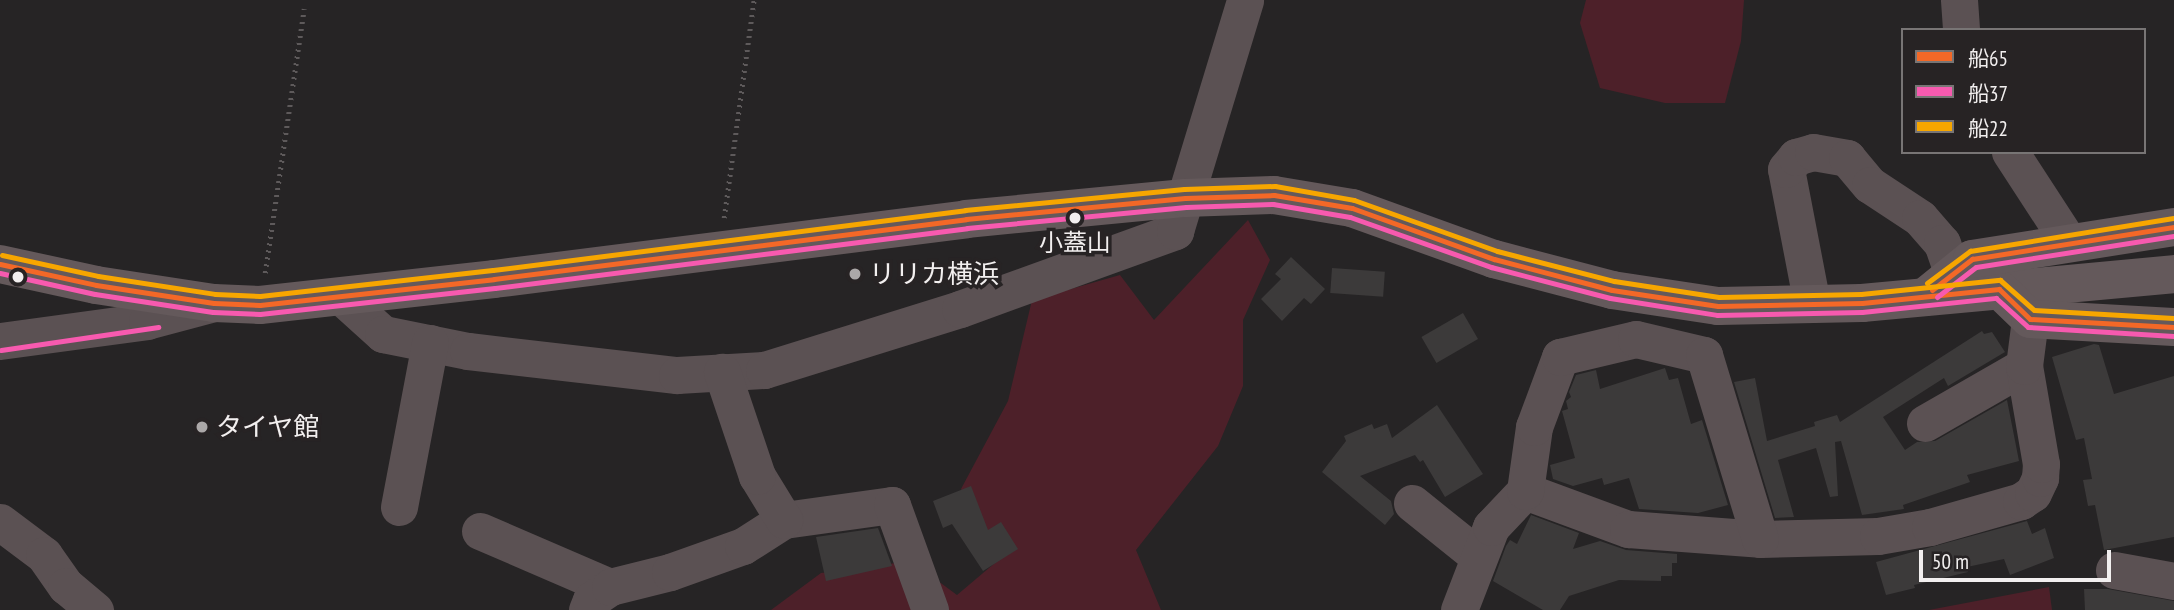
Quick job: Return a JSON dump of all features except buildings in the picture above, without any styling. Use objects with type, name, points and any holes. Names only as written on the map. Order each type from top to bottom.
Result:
[{"type":"main road","points":[[0,264],[96,285],[214,303],[260,305],[343,298],[966,219],[1185,198],[1274,195],[1352,208],[1494,259],[1612,290],[1718,306],[1924,298],[2174,274]]},
{"type":"main road","points":[[1924,298],[1952,272],[1972,259],[2174,227]]},
{"type":"main road","points":[[1999,289],[2030,320],[2174,327]]},
{"type":"street","points":[[343,298],[383,334],[468,351],[677,375],[764,370],[934,317],[1175,231],[1245,0]]},
{"type":"street","points":[[1959,0],[1961,28]]},
{"type":"street","points":[[1812,304],[1786,169],[1796,157],[1813,152],[1847,158],[1870,185],[1920,218],[1942,243],[1952,272]]},
{"type":"street","points":[[2011,154],[2068,242]]},
{"type":"street","points":[[0,341],[147,321],[214,303]]},
{"type":"street","points":[[1525,491],[1628,529],[1760,539],[1878,536],[1975,516],[2033,493],[2040,478],[2041,464],[2024,366],[2030,320]]},
{"type":"street","points":[[1459,610],[1491,527],[1525,491],[1534,427],[1560,357],[1636,339],[1704,355],[1760,539]]},
{"type":"street","points":[[399,507],[430,343]]},
{"type":"street","points":[[1933,409],[2024,366]]},
{"type":"street","points":[[722,372],[757,477],[783,520]]},
{"type":"street","points":[[1412,503],[1478,556]]},
{"type":"street","points":[[480,531],[598,598],[743,545],[783,520],[892,505],[930,610]]},
{"type":"street","points":[[0,522],[44,555],[66,586],[95,610]]},
{"type":"street","points":[[2114,570],[2174,581]]},
{"type":"path","points":[[719,251],[754,0]]},
{"type":"path","points":[[260,305],[304,9]]},
{"type":"shaded area","points":[[1586,0],[1744,0],[1741,41],[1725,103],[1665,103],[1600,88],[1580,23]]},
{"type":"shaded area","points":[[1248,220],[1270,260],[1243,320],[1243,386],[1218,446],[1136,550],[1161,610],[771,610],[821,573],[911,561],[957,595],[1002,557],[961,489],[1008,401],[1032,300],[1120,275],[1154,320]]},
{"type":"shaded area","points":[[2049,587],[2052,610],[1929,610]]},
{"type":"transit line","name":"船22","points":[[2,255],[98,276],[215,294],[260,296],[493,270],[965,210],[1184,189],[1275,186],[1354,200],[1497,251],[1614,281],[1719,297],[1861,294],[2000,280],[2034,310],[2174,318]]},
{"type":"transit line","name":"船65","points":[[0,264],[96,285],[214,303],[260,305],[494,279],[966,219],[1185,198],[1274,195],[1352,208],[1494,259],[1612,290],[1718,306],[1862,303],[1999,289],[2030,319],[2174,327]]},
{"type":"transit line","name":"船37","points":[[0,273],[95,294],[213,312],[260,314],[495,288],[967,228],[1186,207],[1273,204],[1350,217],[1491,267],[1610,298],[1717,315],[1862,312],[1996,298],[2028,327],[2174,336]]},
{"type":"transit line","name":"船22","points":[[1927,283],[1970,251],[2173,218]]},
{"type":"transit line","name":"船65","points":[[1932,290],[1972,259],[2174,227]]},
{"type":"transit line","name":"船37","points":[[1937,297],[1976,267],[2174,236]]},
{"type":"transit line","name":"船37","points":[[1,350],[158,327]]},
{"type":"place","name":"小蓋山","points":[[1075,218]]},
{"type":"place","name":"リリカ横浜","points":[[855,274]]},
{"type":"place","name":"タイヤ館","points":[[202,427]]}]
